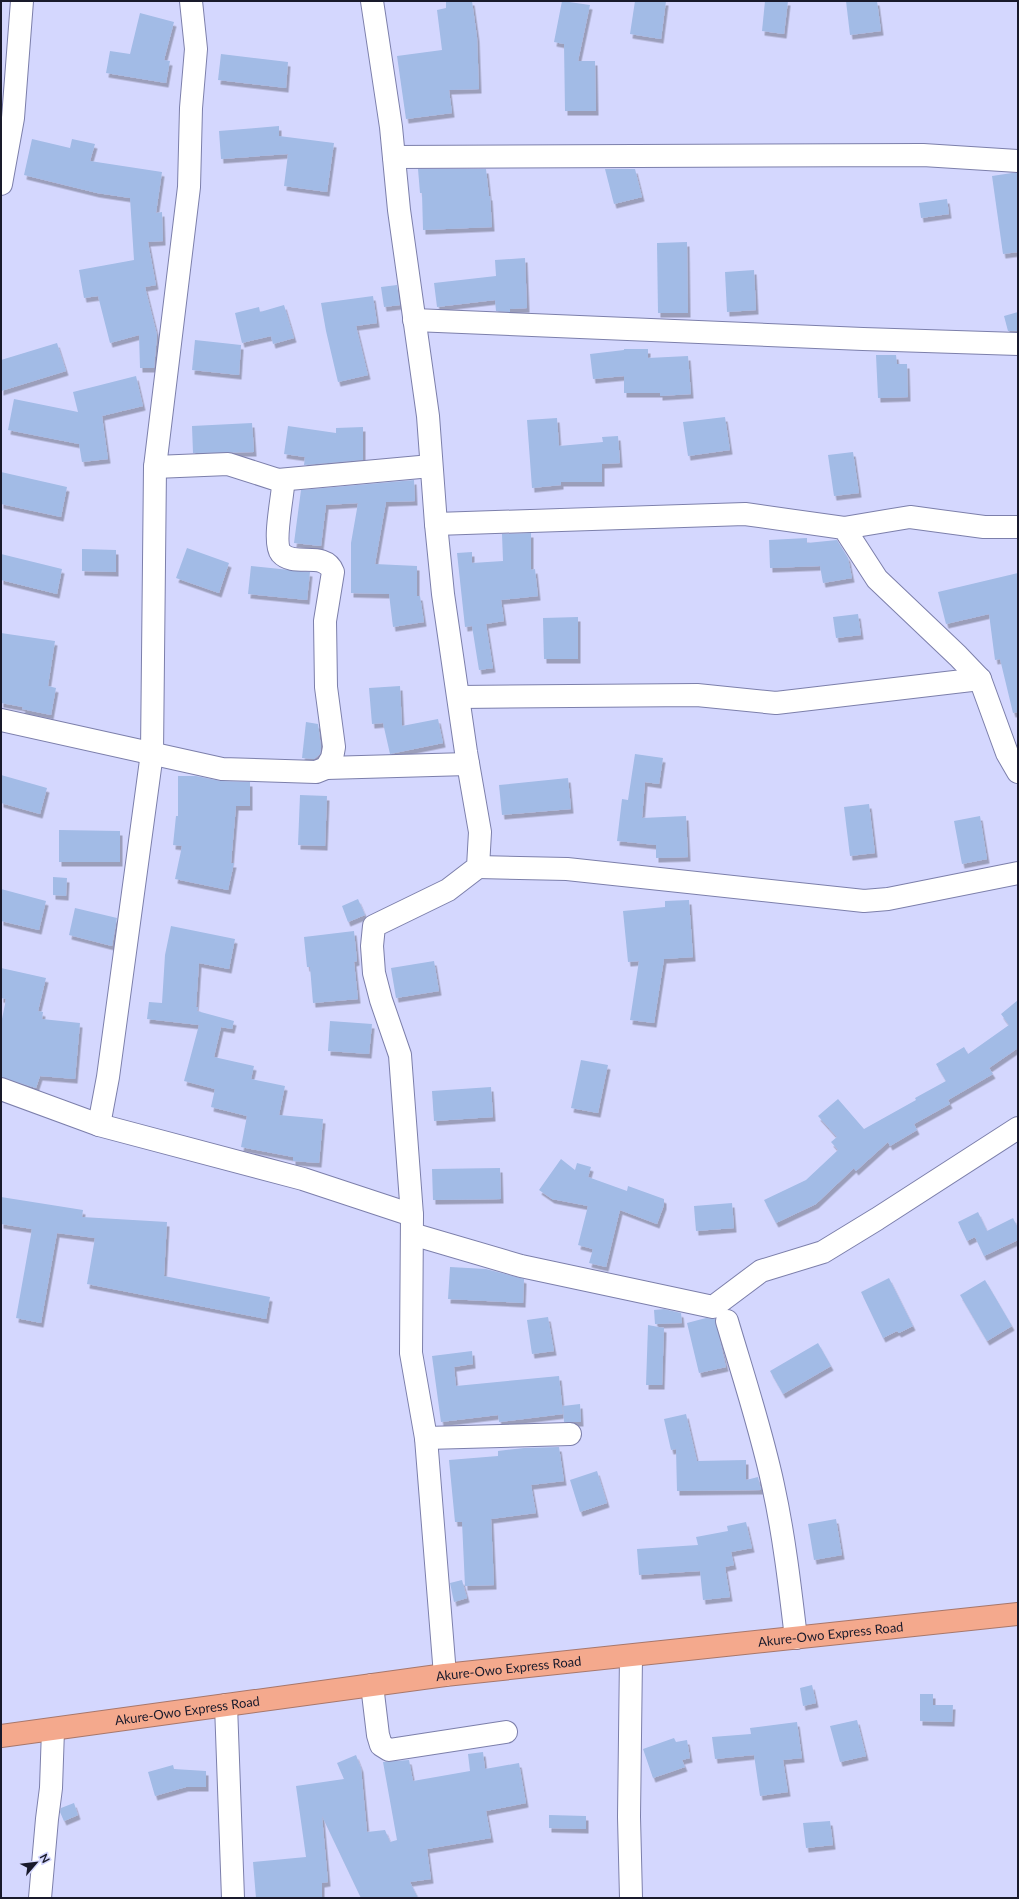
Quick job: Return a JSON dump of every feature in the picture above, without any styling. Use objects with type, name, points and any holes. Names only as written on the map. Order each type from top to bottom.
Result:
[{"type":"highway","name":"Akure-Owo Express Road","points":[[1,1736],[445,1675],[1018,1614]]},
{"type":"street","points":[[1,184],[13,118],[22,1]]},
{"type":"street","points":[[99,1125],[108,1077],[152,753],[155,467],[189,187],[191,108],[196,49],[191,1]]},
{"type":"street","points":[[372,1],[428,416],[431,466],[443,594],[468,764],[480,832],[478,867]]},
{"type":"street","points":[[394,157],[923,156],[1018,161]]},
{"type":"street","points":[[414,320],[1018,344]]},
{"type":"street","points":[[155,467],[228,464],[278,480],[431,466]]},
{"type":"street","points":[[278,480],[283,486],[277,542],[280,552],[287,558],[325,562],[330,566],[332,572],[325,621],[326,687],[334,747],[332,758],[326,768]]},
{"type":"street","points":[[436,524],[745,514],[844,528],[910,517],[984,528],[1018,527]]},
{"type":"street","points":[[844,528],[877,580],[958,656],[980,680],[1007,753],[1018,772]]},
{"type":"street","points":[[459,697],[697,695],[776,703],[980,680]]},
{"type":"street","points":[[1,720],[222,769],[316,772],[326,768],[468,764]]},
{"type":"street","points":[[445,1675],[426,1438],[411,1353],[412,1224],[400,1055],[381,1000],[374,973],[372,946],[374,926],[448,890],[478,867],[567,869],[864,901],[888,899],[1018,873]]},
{"type":"street","points":[[1,1089],[99,1125],[303,1179],[412,1224],[521,1266],[713,1307],[760,1271],[823,1252],[1018,1128]]},
{"type":"street","points":[[727,1321],[757,1423],[773,1485],[787,1564],[796,1638]]},
{"type":"street","points":[[426,1438],[570,1434]]},
{"type":"street","points":[[631,1656],[628,1817],[631,1898]]},
{"type":"street","points":[[372,1685],[378,1734],[381,1745],[389,1750],[506,1732]]},
{"type":"street","points":[[226,1705],[233,1898]]},
{"type":"street","points":[[40,1898],[51,1788],[53,1730]]},
{"type":"building","points":[[446,1],[472,1],[477,37],[479,89],[449,90],[452,113],[406,119],[397,56],[442,50],[437,10],[446,8]]},
{"type":"building","points":[[562,1],[590,5],[578,61],[595,61],[596,111],[565,111],[564,44],[554,42]]},
{"type":"building","points":[[635,1],[666,1],[661,39],[630,34]]},
{"type":"building","points":[[765,1],[788,1],[784,34],[762,31]]},
{"type":"building","points":[[846,1],[877,1],[881,31],[850,35]]},
{"type":"building","points":[[140,13],[174,22],[164,60],[170,61],[166,83],[106,73],[110,51],[130,54]]},
{"type":"building","points":[[221,54],[288,62],[286,88],[218,80]]},
{"type":"building","points":[[279,126],[279,136],[334,143],[327,192],[284,186],[288,154],[221,159],[219,131]]},
{"type":"building","points":[[32,139],[70,148],[72,139],[95,144],[90,161],[162,172],[156,213],[162,212],[163,241],[148,242],[156,285],[145,287],[157,335],[154,368],[140,368],[139,335],[110,343],[98,296],[84,298],[79,270],[134,260],[130,198],[97,193],[24,175]]},
{"type":"building","points":[[418,169],[486,169],[490,196],[492,227],[423,230],[422,193],[420,193]]},
{"type":"building","points":[[605,169],[635,169],[642,197],[614,204]]},
{"type":"building","points":[[1018,173],[1018,252],[1003,254],[992,176]]},
{"type":"building","points":[[947,199],[949,214],[921,218],[919,203]]},
{"type":"building","points":[[687,242],[688,313],[658,313],[657,243]]},
{"type":"building","points":[[525,258],[527,308],[510,309],[510,312],[496,311],[495,300],[437,307],[434,283],[496,276],[495,260]]},
{"type":"building","points":[[754,270],[756,310],[727,312],[725,272]]},
{"type":"building","points":[[397,285],[400,305],[384,307],[381,287]]},
{"type":"building","points":[[373,296],[377,323],[356,326],[368,375],[338,382],[321,303]]},
{"type":"building","points":[[284,305],[294,338],[273,344],[271,336],[242,343],[235,313],[259,307],[260,312]]},
{"type":"building","points":[[1018,312],[1018,331],[1008,331],[1004,316]]},
{"type":"building","points":[[195,340],[241,345],[239,375],[192,370]]},
{"type":"building","points":[[57,343],[66,371],[1,391],[1,360]]},
{"type":"building","points":[[624,349],[648,349],[648,358],[688,356],[691,394],[660,396],[660,393],[624,393],[624,376],[593,379],[590,354]]},
{"type":"building","points":[[876,355],[896,355],[897,364],[907,364],[908,397],[878,398]]},
{"type":"building","points":[[136,376],[143,406],[102,416],[108,459],[82,462],[79,444],[8,430],[14,399],[78,412],[73,392]]},
{"type":"building","points":[[725,417],[730,450],[688,456],[683,422]]},
{"type":"building","points":[[557,418],[559,446],[603,442],[602,437],[618,436],[620,463],[602,464],[602,482],[561,482],[561,485],[532,488],[527,420]]},
{"type":"building","points":[[252,423],[254,452],[193,453],[192,426]]},
{"type":"building","points":[[288,426],[336,433],[336,428],[363,427],[363,460],[304,465],[305,457],[284,454]]},
{"type":"building","points":[[853,452],[859,493],[834,496],[828,455]]},
{"type":"building","points":[[1,472],[67,487],[61,517],[1,504]]},
{"type":"building","points":[[414,480],[415,501],[386,502],[375,564],[417,566],[417,596],[420,596],[424,622],[393,627],[389,594],[351,593],[351,543],[358,503],[326,505],[321,546],[294,543],[301,490]]},
{"type":"building","points":[[531,533],[531,570],[535,569],[538,596],[501,600],[504,621],[486,624],[493,668],[479,670],[472,626],[465,627],[457,553],[472,552],[472,563],[503,561],[502,534]]},
{"type":"building","points":[[807,538],[807,543],[837,540],[848,558],[852,578],[823,583],[820,566],[770,568],[769,540]]},
{"type":"building","points":[[187,548],[229,563],[219,593],[176,578]]},
{"type":"building","points":[[82,549],[116,550],[116,572],[82,571]]},
{"type":"building","points":[[1,554],[62,569],[57,594],[1,580]]},
{"type":"building","points":[[251,566],[310,572],[307,600],[248,594]]},
{"type":"building","points":[[1018,573],[1018,712],[1013,713],[1000,659],[995,660],[989,614],[946,624],[938,592]]},
{"type":"building","points":[[858,614],[861,635],[836,638],[833,617]]},
{"type":"building","points":[[578,617],[578,659],[544,659],[543,618]]},
{"type":"building","points":[[1,633],[55,641],[48,686],[56,688],[51,715],[22,709],[23,707],[1,703]]},
{"type":"building","points":[[400,686],[402,726],[438,719],[443,743],[390,754],[383,723],[372,724],[369,688]]},
{"type":"building","points":[[306,722],[318,724],[321,747],[320,754],[314,759],[302,758]]},
{"type":"building","points":[[635,754],[663,758],[659,784],[645,782],[642,818],[686,816],[688,857],[656,858],[656,845],[617,841],[622,799],[628,800]]},
{"type":"building","points":[[1,775],[47,788],[40,814],[1,803]]},
{"type":"building","points":[[178,776],[196,776],[221,781],[250,782],[250,806],[236,806],[231,863],[234,863],[228,890],[175,879],[182,846],[173,845],[176,816],[178,816]]},
{"type":"building","points":[[568,778],[571,809],[502,815],[499,785]]},
{"type":"building","points":[[300,795],[327,796],[325,846],[298,845]]},
{"type":"building","points":[[869,804],[875,853],[850,856],[844,807]]},
{"type":"building","points":[[980,816],[987,859],[962,864],[954,821]]},
{"type":"building","points":[[59,830],[120,831],[120,862],[59,862]]},
{"type":"building","points":[[53,877],[67,878],[66,896],[53,895]]},
{"type":"building","points":[[1,889],[46,901],[39,930],[1,921]]},
{"type":"building","points":[[358,899],[365,915],[348,922],[342,906]]},
{"type":"building","points":[[689,900],[693,957],[664,959],[654,1023],[630,1020],[639,961],[628,962],[623,911],[665,907],[665,901]]},
{"type":"building","points":[[75,908],[117,918],[112,946],[69,935]]},
{"type":"building","points":[[171,926],[235,939],[229,969],[199,963],[197,1011],[234,1021],[232,1029],[221,1027],[214,1057],[254,1066],[251,1079],[285,1086],[279,1115],[323,1119],[319,1163],[293,1161],[293,1157],[241,1147],[247,1116],[211,1107],[215,1089],[184,1081],[199,1025],[147,1019],[149,1002],[162,1003],[165,955]]},
{"type":"building","points":[[354,931],[357,961],[354,962],[358,999],[313,1003],[310,967],[307,967],[304,937]]},
{"type":"building","points":[[434,961],[439,991],[396,998],[391,968]]},
{"type":"building","points":[[1,968],[46,978],[38,1011],[43,1012],[42,1019],[80,1023],[75,1079],[40,1076],[36,1088],[1,1077],[1,1024],[6,999],[1,998]]},
{"type":"building","points":[[1018,1000],[1018,1048],[989,1068],[993,1074],[948,1100],[950,1104],[914,1124],[917,1130],[890,1146],[888,1142],[856,1171],[854,1168],[816,1204],[776,1223],[764,1200],[806,1180],[838,1150],[831,1142],[837,1137],[818,1116],[838,1099],[864,1129],[916,1100],[915,1098],[946,1081],[936,1064],[964,1047],[968,1054],[1009,1025],[1001,1014]]},
{"type":"building","points":[[330,1021],[372,1024],[369,1054],[328,1051]]},
{"type":"building","points":[[581,1060],[608,1065],[598,1113],[571,1108]]},
{"type":"building","points":[[491,1087],[493,1117],[434,1121],[432,1091]]},
{"type":"building","points":[[561,1159],[575,1170],[577,1163],[591,1167],[588,1177],[627,1191],[628,1186],[664,1199],[664,1205],[657,1224],[620,1210],[606,1267],[589,1263],[593,1249],[578,1245],[588,1206],[552,1199],[539,1190]]},
{"type":"building","points":[[500,1168],[501,1199],[433,1200],[432,1169]]},
{"type":"building","points":[[1,1197],[83,1210],[82,1217],[167,1222],[164,1276],[270,1297],[266,1319],[87,1284],[95,1238],[57,1233],[41,1323],[16,1318],[32,1229],[1,1224]]},
{"type":"building","points":[[732,1203],[734,1228],[696,1231],[694,1206]]},
{"type":"building","points":[[978,1212],[987,1231],[1013,1218],[1018,1228],[1018,1240],[984,1256],[975,1237],[967,1241],[958,1222]]},
{"type":"building","points":[[450,1267],[486,1269],[524,1279],[523,1303],[448,1299]]},
{"type":"building","points":[[889,1278],[913,1326],[899,1333],[897,1331],[883,1338],[861,1292]]},
{"type":"building","points":[[985,1280],[1012,1326],[987,1341],[960,1295]]},
{"type":"building","points":[[664,1309],[681,1313],[682,1323],[655,1324],[654,1310]]},
{"type":"building","points":[[548,1317],[554,1351],[532,1354],[527,1320]]},
{"type":"building","points":[[706,1318],[715,1319],[726,1367],[699,1373],[687,1323]]},
{"type":"building","points":[[648,1325],[664,1328],[662,1385],[646,1385]]},
{"type":"building","points":[[818,1343],[831,1366],[783,1394],[770,1371]]},
{"type":"building","points":[[472,1351],[473,1364],[454,1367],[456,1386],[559,1376],[563,1414],[499,1422],[498,1415],[441,1422],[432,1356]]},
{"type":"building","points":[[580,1404],[581,1422],[564,1422],[563,1406]]},
{"type":"building","points":[[686,1414],[697,1461],[746,1460],[746,1480],[758,1477],[761,1490],[677,1491],[676,1449],[671,1450],[664,1419]]},
{"type":"building","points":[[559,1447],[564,1481],[531,1485],[536,1513],[491,1519],[494,1585],[465,1586],[462,1522],[455,1522],[449,1460],[498,1456],[498,1451],[524,1448]]},
{"type":"building","points":[[597,1471],[607,1503],[580,1512],[570,1480]]},
{"type":"building","points":[[836,1519],[842,1555],[814,1560],[808,1524]]},
{"type":"building","points":[[746,1522],[752,1548],[731,1552],[734,1565],[725,1567],[730,1597],[703,1600],[700,1571],[639,1575],[637,1549],[698,1545],[696,1537],[728,1531],[727,1526]]},
{"type":"building","points":[[462,1580],[467,1598],[454,1602],[450,1583]]},
{"type":"building","points":[[812,1685],[816,1703],[803,1706],[800,1688]]},
{"type":"building","points":[[920,1694],[933,1694],[933,1705],[953,1705],[952,1722],[920,1721]]},
{"type":"building","points":[[857,1720],[866,1756],[840,1762],[830,1726]]},
{"type":"building","points":[[797,1722],[802,1758],[783,1760],[788,1792],[760,1796],[754,1755],[715,1759],[712,1737],[751,1734],[750,1728]]},
{"type":"building","points":[[674,1738],[676,1742],[687,1740],[690,1758],[682,1760],[685,1767],[653,1778],[643,1749]]},
{"type":"building","points":[[483,1752],[485,1769],[519,1763],[526,1803],[486,1811],[491,1838],[427,1849],[431,1879],[410,1882],[418,1898],[361,1898],[322,1816],[328,1882],[322,1883],[322,1898],[256,1898],[253,1862],[306,1857],[296,1786],[344,1779],[337,1763],[356,1755],[361,1768],[367,1832],[385,1830],[390,1842],[397,1840],[383,1762],[409,1760],[413,1781],[470,1771],[468,1754]]},
{"type":"building","points":[[173,1765],[174,1769],[206,1771],[206,1787],[186,1787],[155,1796],[148,1772]]},
{"type":"building","points":[[74,1803],[78,1815],[64,1821],[60,1812],[61,1808]]},
{"type":"building","points":[[549,1815],[586,1816],[586,1829],[549,1828]]},
{"type":"building","points":[[830,1821],[833,1845],[806,1848],[803,1823]]}]
